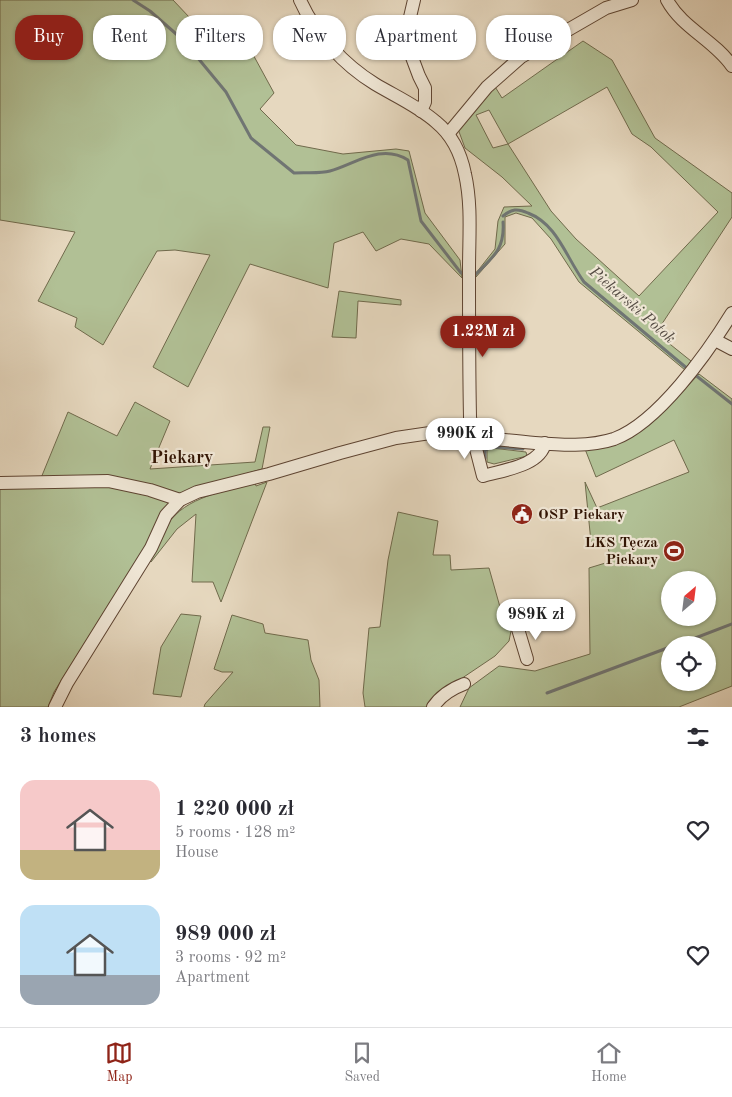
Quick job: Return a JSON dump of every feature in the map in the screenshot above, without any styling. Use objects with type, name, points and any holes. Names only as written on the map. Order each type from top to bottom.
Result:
[{"type":"street","points":[[300,0],[305,12],[332,49],[350,66],[373,83],[436,122],[448,134],[456,147],[465,174],[470,208],[470,417],[473,437],[484,476],[535,459],[542,451],[545,443]]},
{"type":"street","points":[[414,0],[410,16],[409,37],[410,52],[425,88],[425,102],[421,111]]},
{"type":"street","points":[[448,134],[487,87],[522,56],[606,8],[632,0]]},
{"type":"street","points":[[667,0],[677,15],[716,48],[732,66]]},
{"type":"street","points":[[55,707],[67,683],[150,548],[166,515],[180,500],[197,492],[270,474],[396,438],[430,433],[545,443],[597,442],[613,439],[626,434],[652,415],[715,340],[732,313]]},
{"type":"street","points":[[715,340],[732,349]]},
{"type":"street","points":[[0,483],[108,481],[150,490],[180,500]]},
{"type":"street","points":[[518,630],[527,659]]},
{"type":"street","points":[[433,707],[439,698],[452,689],[464,684]]},
{"type":"green space","points":[[0,0],[173,0],[187,15],[176,15],[176,60],[256,60],[274,93],[260,109],[296,145],[343,154],[396,149],[409,151],[425,213],[460,260],[462,278],[429,244],[401,239],[376,251],[363,232],[334,243],[328,288],[250,264],[188,387],[153,367],[210,255],[175,250],[157,251],[103,345],[75,327],[77,318],[38,301],[75,232],[0,220]]},
{"type":"green space","points":[[583,41],[612,60],[655,138],[732,193],[732,217],[656,333],[691,361],[685,370],[579,282],[551,239],[532,218],[516,213],[505,217],[505,244],[476,277],[476,273],[495,249],[498,221],[504,207],[532,206],[502,177],[465,148],[458,129],[494,85],[502,98],[556,60],[571,60],[571,49]],"holes":[[[607,87],[632,134],[651,147],[718,212],[639,296],[576,239],[551,211],[508,144]],[[489,110],[508,144],[493,148],[476,115]]]},
{"type":"green space","points":[[339,291],[401,300],[401,305],[358,301],[356,338],[332,337]]},
{"type":"green space","points":[[699,374],[732,399],[732,686],[679,707],[460,707],[469,688],[499,666],[535,671],[590,654],[589,568],[612,561],[605,539],[591,542],[585,482],[597,508],[689,472],[674,440],[596,477],[585,449],[632,437],[653,422]]},
{"type":"green space","points":[[135,402],[170,421],[150,469],[255,462],[263,427],[270,427],[262,469],[179,494],[41,478],[68,412],[117,436]]},
{"type":"green space","points":[[487,449],[526,452],[527,456],[494,464],[487,462]]},
{"type":"green space","points":[[255,482],[256,486],[267,482],[221,602],[213,582],[192,582],[196,514],[177,529],[151,562],[149,559],[165,528],[175,515],[185,507],[207,496]]},
{"type":"green space","points":[[107,484],[173,502],[54,692],[48,707],[0,707],[0,487]]},
{"type":"green space","points":[[398,512],[438,521],[433,555],[450,555],[451,570],[489,568],[500,607],[504,606],[511,631],[509,641],[495,656],[437,695],[428,707],[365,707],[363,693],[369,628],[380,627],[388,560]]},
{"type":"green space","points":[[181,614],[201,616],[181,697],[153,694],[161,647]]},
{"type":"green space","points":[[232,615],[263,624],[265,633],[308,640],[311,660],[319,680],[320,707],[204,707],[233,672],[222,672],[214,669]]},
{"type":"waterway","name":"Piekarski Potok","points":[[133,0],[150,11],[183,40],[226,92],[251,138],[294,173],[330,171],[378,154],[398,155],[408,160],[421,221],[461,273]]},
{"type":"waterway","name":"Piekarski Potok","points":[[503,216],[509,212],[521,210],[538,218],[554,233],[584,282],[689,370]]},
{"type":"waterway","name":"Piekarski Potok","points":[[476,274],[497,252],[502,239],[503,222]]},
{"type":"waterway","name":"Piekarski Potok","points":[[694,374],[732,404]]},
{"type":"waterway","points":[[485,458],[485,450],[492,447]]},
{"type":"waterway","points":[[495,447],[523,449]]},
{"type":"waterway","points":[[701,636],[732,624]]},
{"type":"waterway","points":[[547,693],[661,650]]},
{"type":"place","name":"OSP Piekary","points":[[522,514]]},
{"type":"place","name":"LKS Tęcza Piekary","points":[[674,551]]},
{"type":"district","name":"Piekary","points":[[182,457]]}]
